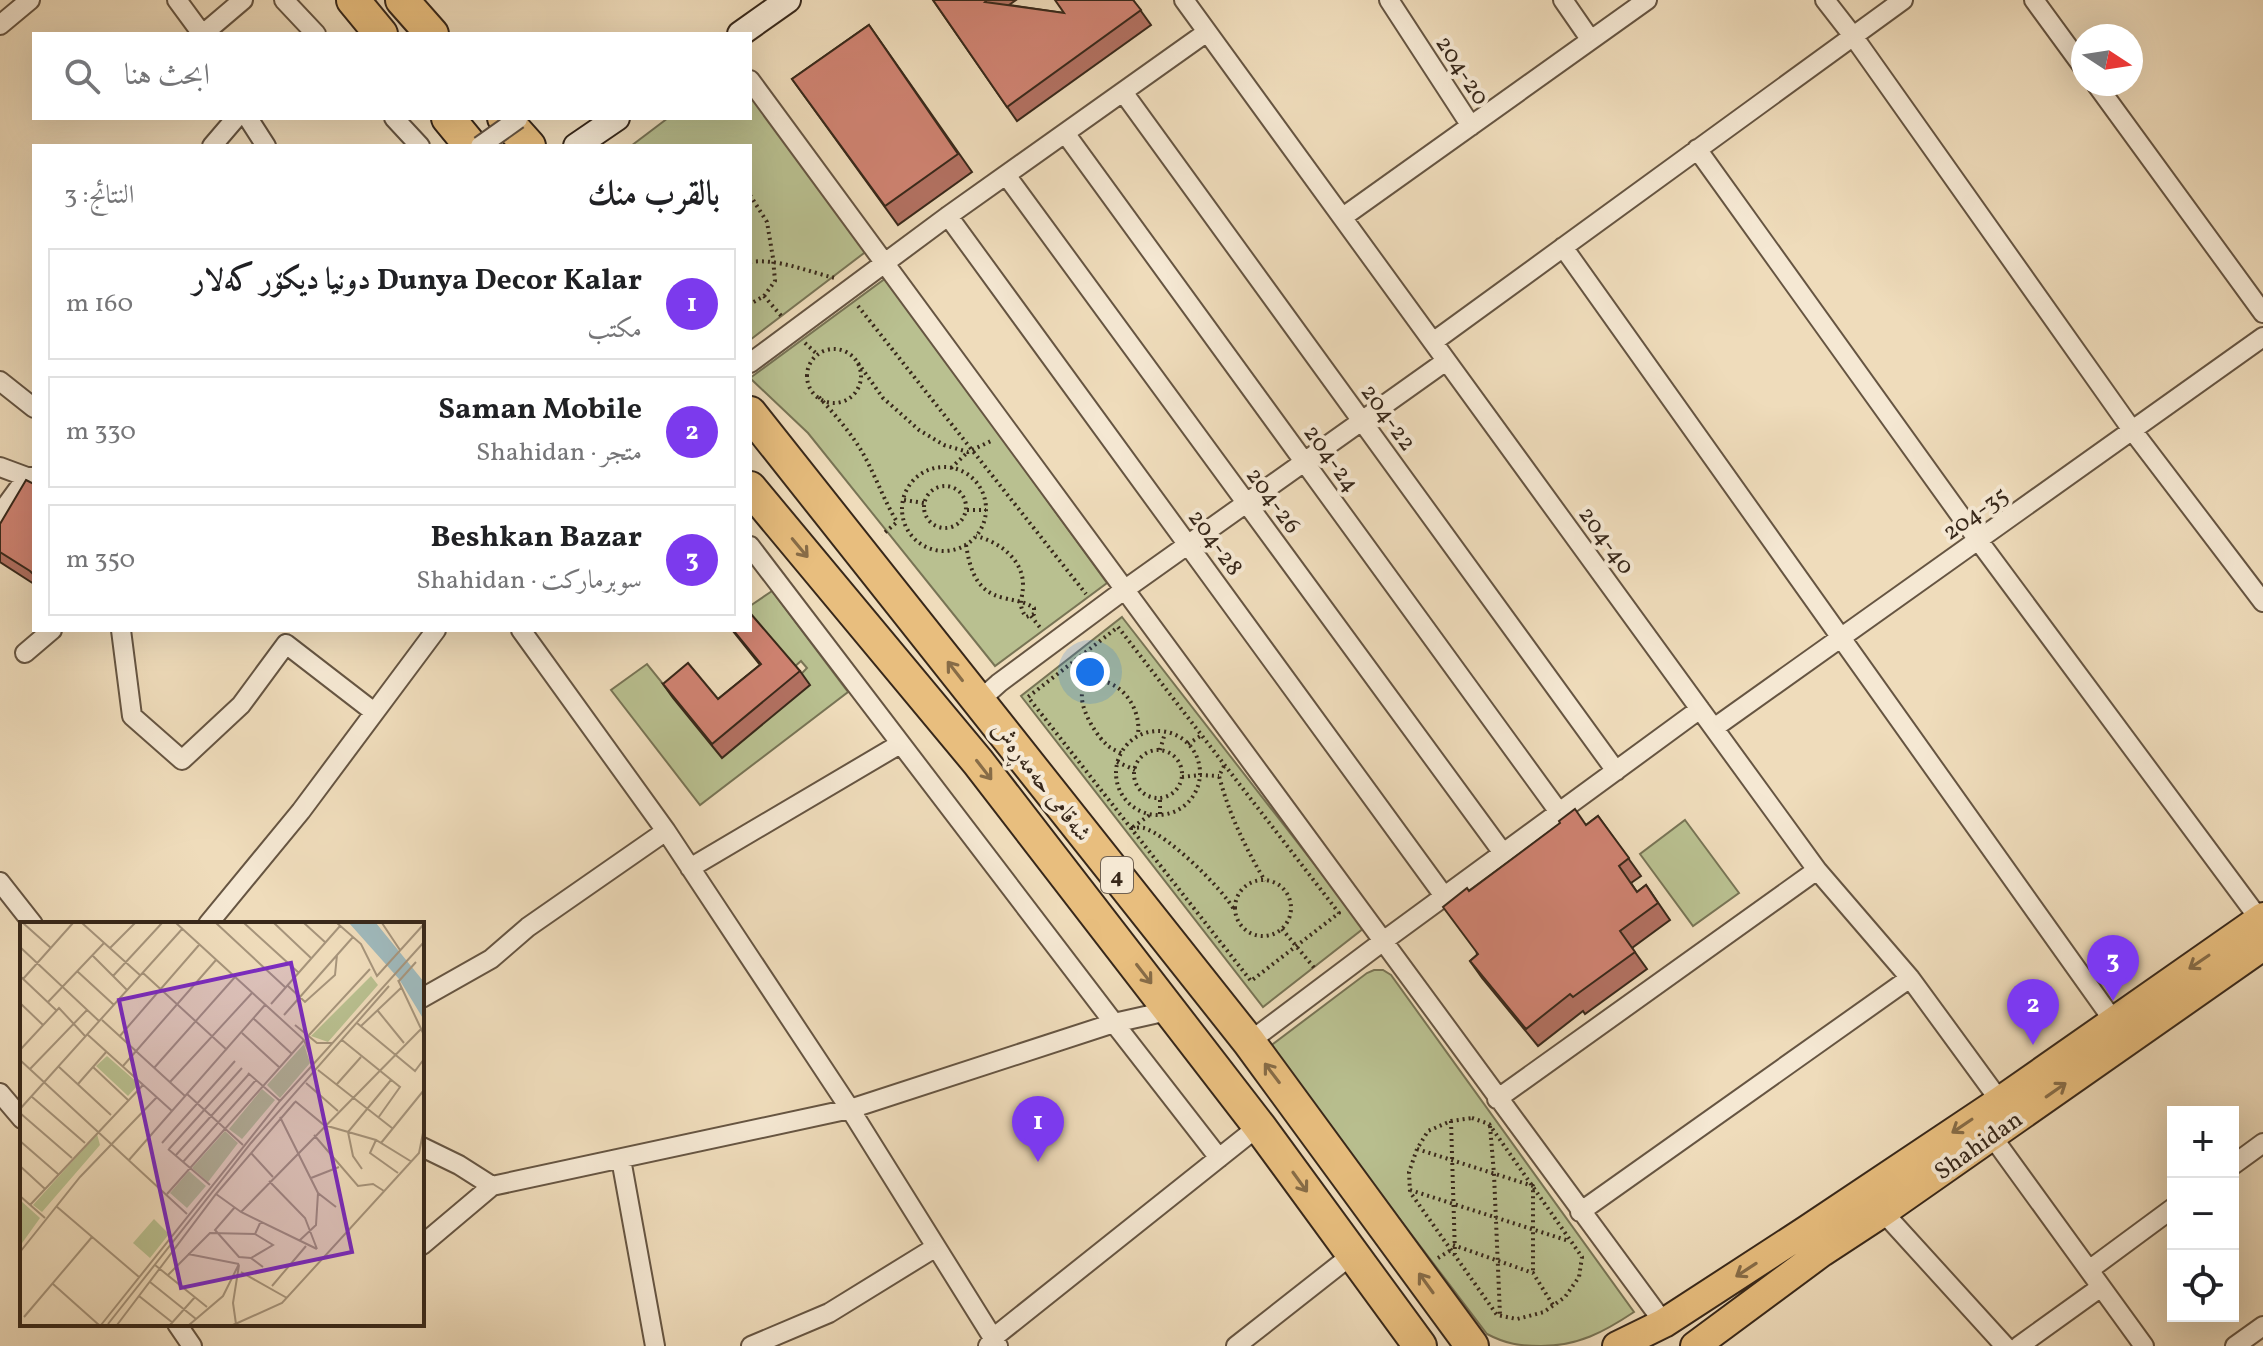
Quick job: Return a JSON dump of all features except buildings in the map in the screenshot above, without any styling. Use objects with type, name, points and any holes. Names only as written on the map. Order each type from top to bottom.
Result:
[{"type":"highway","points":[[353,0],[379,32]]},
{"type":"highway","points":[[402,0],[430,32]]},
{"type":"highway","points":[[450,120],[469,144]]},
{"type":"highway","name":"شەقامی حەمەڕەش","points":[[752,415],[1249,1042],[1472,1346]]},
{"type":"highway","points":[[752,473],[782,452]]},
{"type":"highway","name":"شەقامی حەمەڕەش","points":[[752,490],[978,762],[1172,1010],[1420,1346]]},
{"type":"main road","points":[[1617,1346],[1814,1241],[2113,1020],[2262,928]]},
{"type":"main road","name":"Shahidan","points":[[1695,1346],[1814,1241],[1883,1212],[1991,1135],[2262,928]]},
{"type":"street","points":[[0,25],[30,0]]},
{"type":"street","points":[[177,0],[201,32]]},
{"type":"street","points":[[204,32],[243,0]]},
{"type":"street","points":[[284,0],[314,32]]},
{"type":"street","points":[[743,32],[788,0]]},
{"type":"street","name":"204-40","points":[[1184,0],[1817,870],[1910,978],[2000,1101]]},
{"type":"street","name":"204-20","points":[[1389,0],[1471,126]]},
{"type":"street","points":[[1563,0],[1590,39]]},
{"type":"street","points":[[1343,217],[1647,0]]},
{"type":"street","points":[[1825,0],[2132,430],[2263,602]]},
{"type":"street","points":[[1433,342],[1903,0]]},
{"type":"street","points":[[2034,0],[2071,51]]},
{"type":"street","points":[[752,362],[948,216],[1207,32]]},
{"type":"street","points":[[752,83],[1664,1323]]},
{"type":"street","name":"204-22","points":[[1123,92],[1616,771]]},
{"type":"street","points":[[2105,96],[2263,313]]},
{"type":"street","points":[[214,144],[234,120]]},
{"type":"street","points":[[249,120],[265,144]]},
{"type":"street","points":[[396,120],[418,144]]},
{"type":"street","points":[[579,144],[614,120]]},
{"type":"street","points":[[484,144],[517,128]]},
{"type":"street","name":"204-24","points":[[1065,133],[1559,812]]},
{"type":"street","points":[[1697,149],[2262,928]]},
{"type":"street","name":"204-26","points":[[1006,175],[1503,853]]},
{"type":"street","name":"204-28","points":[[948,216],[1444,896]]},
{"type":"street","points":[[1563,247],[2113,1020]]},
{"type":"street","name":"204-35","points":[[1714,728],[2263,337]]},
{"type":"street","points":[[979,701],[1124,590],[1446,361]]},
{"type":"street","points":[[0,381],[32,406]]},
{"type":"street","points":[[0,467],[31,477],[0,514]]},
{"type":"street","points":[[752,549],[1219,1158]]},
{"type":"street","points":[[25,653],[50,632]]},
{"type":"street","points":[[121,632],[132,716],[182,760],[241,705],[289,637],[374,712]]},
{"type":"street","points":[[210,922],[301,811],[434,632]]},
{"type":"street","points":[[522,632],[666,831],[850,1109],[993,1343],[1259,1126]]},
{"type":"street","points":[[1249,1042],[1700,709]]},
{"type":"street","points":[[690,868],[900,744]]},
{"type":"street","points":[[424,997],[491,959],[528,927],[666,831]]},
{"type":"street","points":[[1497,1099],[1817,870]]},
{"type":"street","points":[[0,882],[31,922]]},
{"type":"street","points":[[1580,1212],[1910,978]]},
{"type":"street","points":[[424,1243],[492,1186],[850,1109],[1114,1023],[1172,1010]]},
{"type":"street","points":[[0,1093],[20,1117]]},
{"type":"street","points":[[1991,1135],[2144,1346]]},
{"type":"street","points":[[2239,1161],[2263,1143]]},
{"type":"street","points":[[424,1148],[492,1186]]},
{"type":"street","points":[[621,1159],[655,1346]]},
{"type":"street","points":[[1883,1212],[2005,1346]]},
{"type":"street","points":[[2089,1270],[2167,1212]]},
{"type":"street","points":[[751,1346],[829,1313],[936,1247]]},
{"type":"street","points":[[1236,1346],[1353,1254]]},
{"type":"street","points":[[2019,1346],[2101,1287]]},
{"type":"street","points":[[178,1326],[192,1346]]},
{"type":"street","points":[[2235,1346],[2263,1326]]},
{"type":"path","points":[[752,198],[767,222],[775,281],[764,296],[752,303]]},
{"type":"path","points":[[752,262],[774,263],[852,288],[970,451],[1098,610]]},
{"type":"path","points":[[764,296],[794,331]]},
{"type":"path","points":[[897,522],[859,447],[808,382],[808,373],[815,357],[829,349],[838,349],[853,356],[883,398],[919,430],[944,445],[970,451]]},
{"type":"path","points":[[819,397],[836,402],[852,396],[861,379],[858,363]]},
{"type":"path","points":[[951,468],[970,451],[987,444],[1006,430]]},
{"type":"path","points":[[934,469],[960,470],[972,477],[985,500],[982,528],[966,545],[948,551],[934,550],[911,535],[904,521],[904,500],[911,483],[921,474],[934,469]]},
{"type":"path","points":[[949,485],[961,492],[967,510],[954,527],[940,528],[928,520],[924,503],[934,488],[949,485]]},
{"type":"path","points":[[904,500],[924,503]]},
{"type":"path","points":[[967,510],[986,510]]},
{"type":"path","points":[[882,535],[897,522],[904,521]]},
{"type":"path","points":[[966,545],[976,581],[1000,598],[1020,601],[1023,586],[1019,567],[992,540],[976,536]]},
{"type":"path","points":[[1118,627],[1339,913],[1251,981],[1028,697],[1075,661],[1118,627]]},
{"type":"path","points":[[1075,661],[1089,682]]},
{"type":"path","points":[[1121,753],[1107,746],[1091,726],[1082,691],[1089,682],[1109,683],[1124,692],[1135,711],[1138,736]]},
{"type":"path","points":[[1156,730],[1182,738],[1198,760],[1200,775],[1197,788],[1189,801],[1178,810],[1160,814],[1137,810],[1126,801],[1119,789],[1115,776],[1117,762],[1131,740],[1138,736],[1156,730]]},
{"type":"path","points":[[1160,750],[1165,732]]},
{"type":"path","points":[[1188,744],[1202,735]]},
{"type":"path","points":[[1160,750],[1174,756],[1179,762],[1182,777],[1175,791],[1160,798],[1139,789],[1135,770],[1139,759],[1145,754],[1160,750]]},
{"type":"path","points":[[1117,762],[1135,770]]},
{"type":"path","points":[[1225,765],[1219,776],[1227,804],[1244,844],[1265,881]]},
{"type":"path","points":[[1182,777],[1219,776]]},
{"type":"path","points":[[1160,798],[1160,814]]},
{"type":"path","points":[[1131,828],[1151,814]]},
{"type":"path","points":[[1131,828],[1144,828],[1166,841],[1203,872],[1229,899],[1242,927],[1250,933],[1266,936],[1282,929],[1288,921],[1290,902],[1280,886],[1265,881],[1253,882],[1239,894],[1235,911]]},
{"type":"path","points":[[1282,929],[1327,984]]},
{"type":"path","points":[[1451,1121],[1453,1248],[1455,1256],[1497,1315],[1517,1319],[1544,1312],[1565,1297],[1579,1277],[1582,1257],[1489,1124],[1472,1118],[1451,1121],[1428,1131],[1417,1149],[1409,1172],[1410,1190],[1453,1248],[1533,1273]]},
{"type":"path","points":[[1489,1124],[1500,1315]]},
{"type":"path","points":[[1417,1149],[1533,1186]]},
{"type":"path","points":[[1533,1186],[1533,1273],[1554,1305]]},
{"type":"path","points":[[1410,1190],[1571,1242]]},
{"type":"path","points":[[1438,1258],[1453,1248]]},
{"type":"green space","points":[[752,97],[868,250],[752,338],[752,144],[634,144],[665,120],[752,120]]},
{"type":"green space","points":[[886,278],[1107,583],[995,666],[808,433],[752,377]]},
{"type":"green space","points":[[772,591],[848,692],[700,805],[611,690],[647,664],[722,757],[807,668],[801,661],[793,668],[752,617],[752,605]]},
{"type":"green space","points":[[1122,617],[1364,928],[1263,1007],[1021,696]]},
{"type":"green space","points":[[1685,820],[1739,893],[1693,926],[1640,854]]},
{"type":"green space","points":[[1374,970],[1383,970],[1391,975],[1634,1312],[1601,1332],[1567,1344],[1520,1345],[1487,1334],[1269,1047]]},
{"type":"place","name":"Beshkan Bazar","points":[[2113,1001]]},
{"type":"place","name":"Saman Mobile","points":[[2033,1045]]},
{"type":"place","name":"Dunya Decor Kalar دونیا دیکۆر کەلار","points":[[1038,1162]]}]
